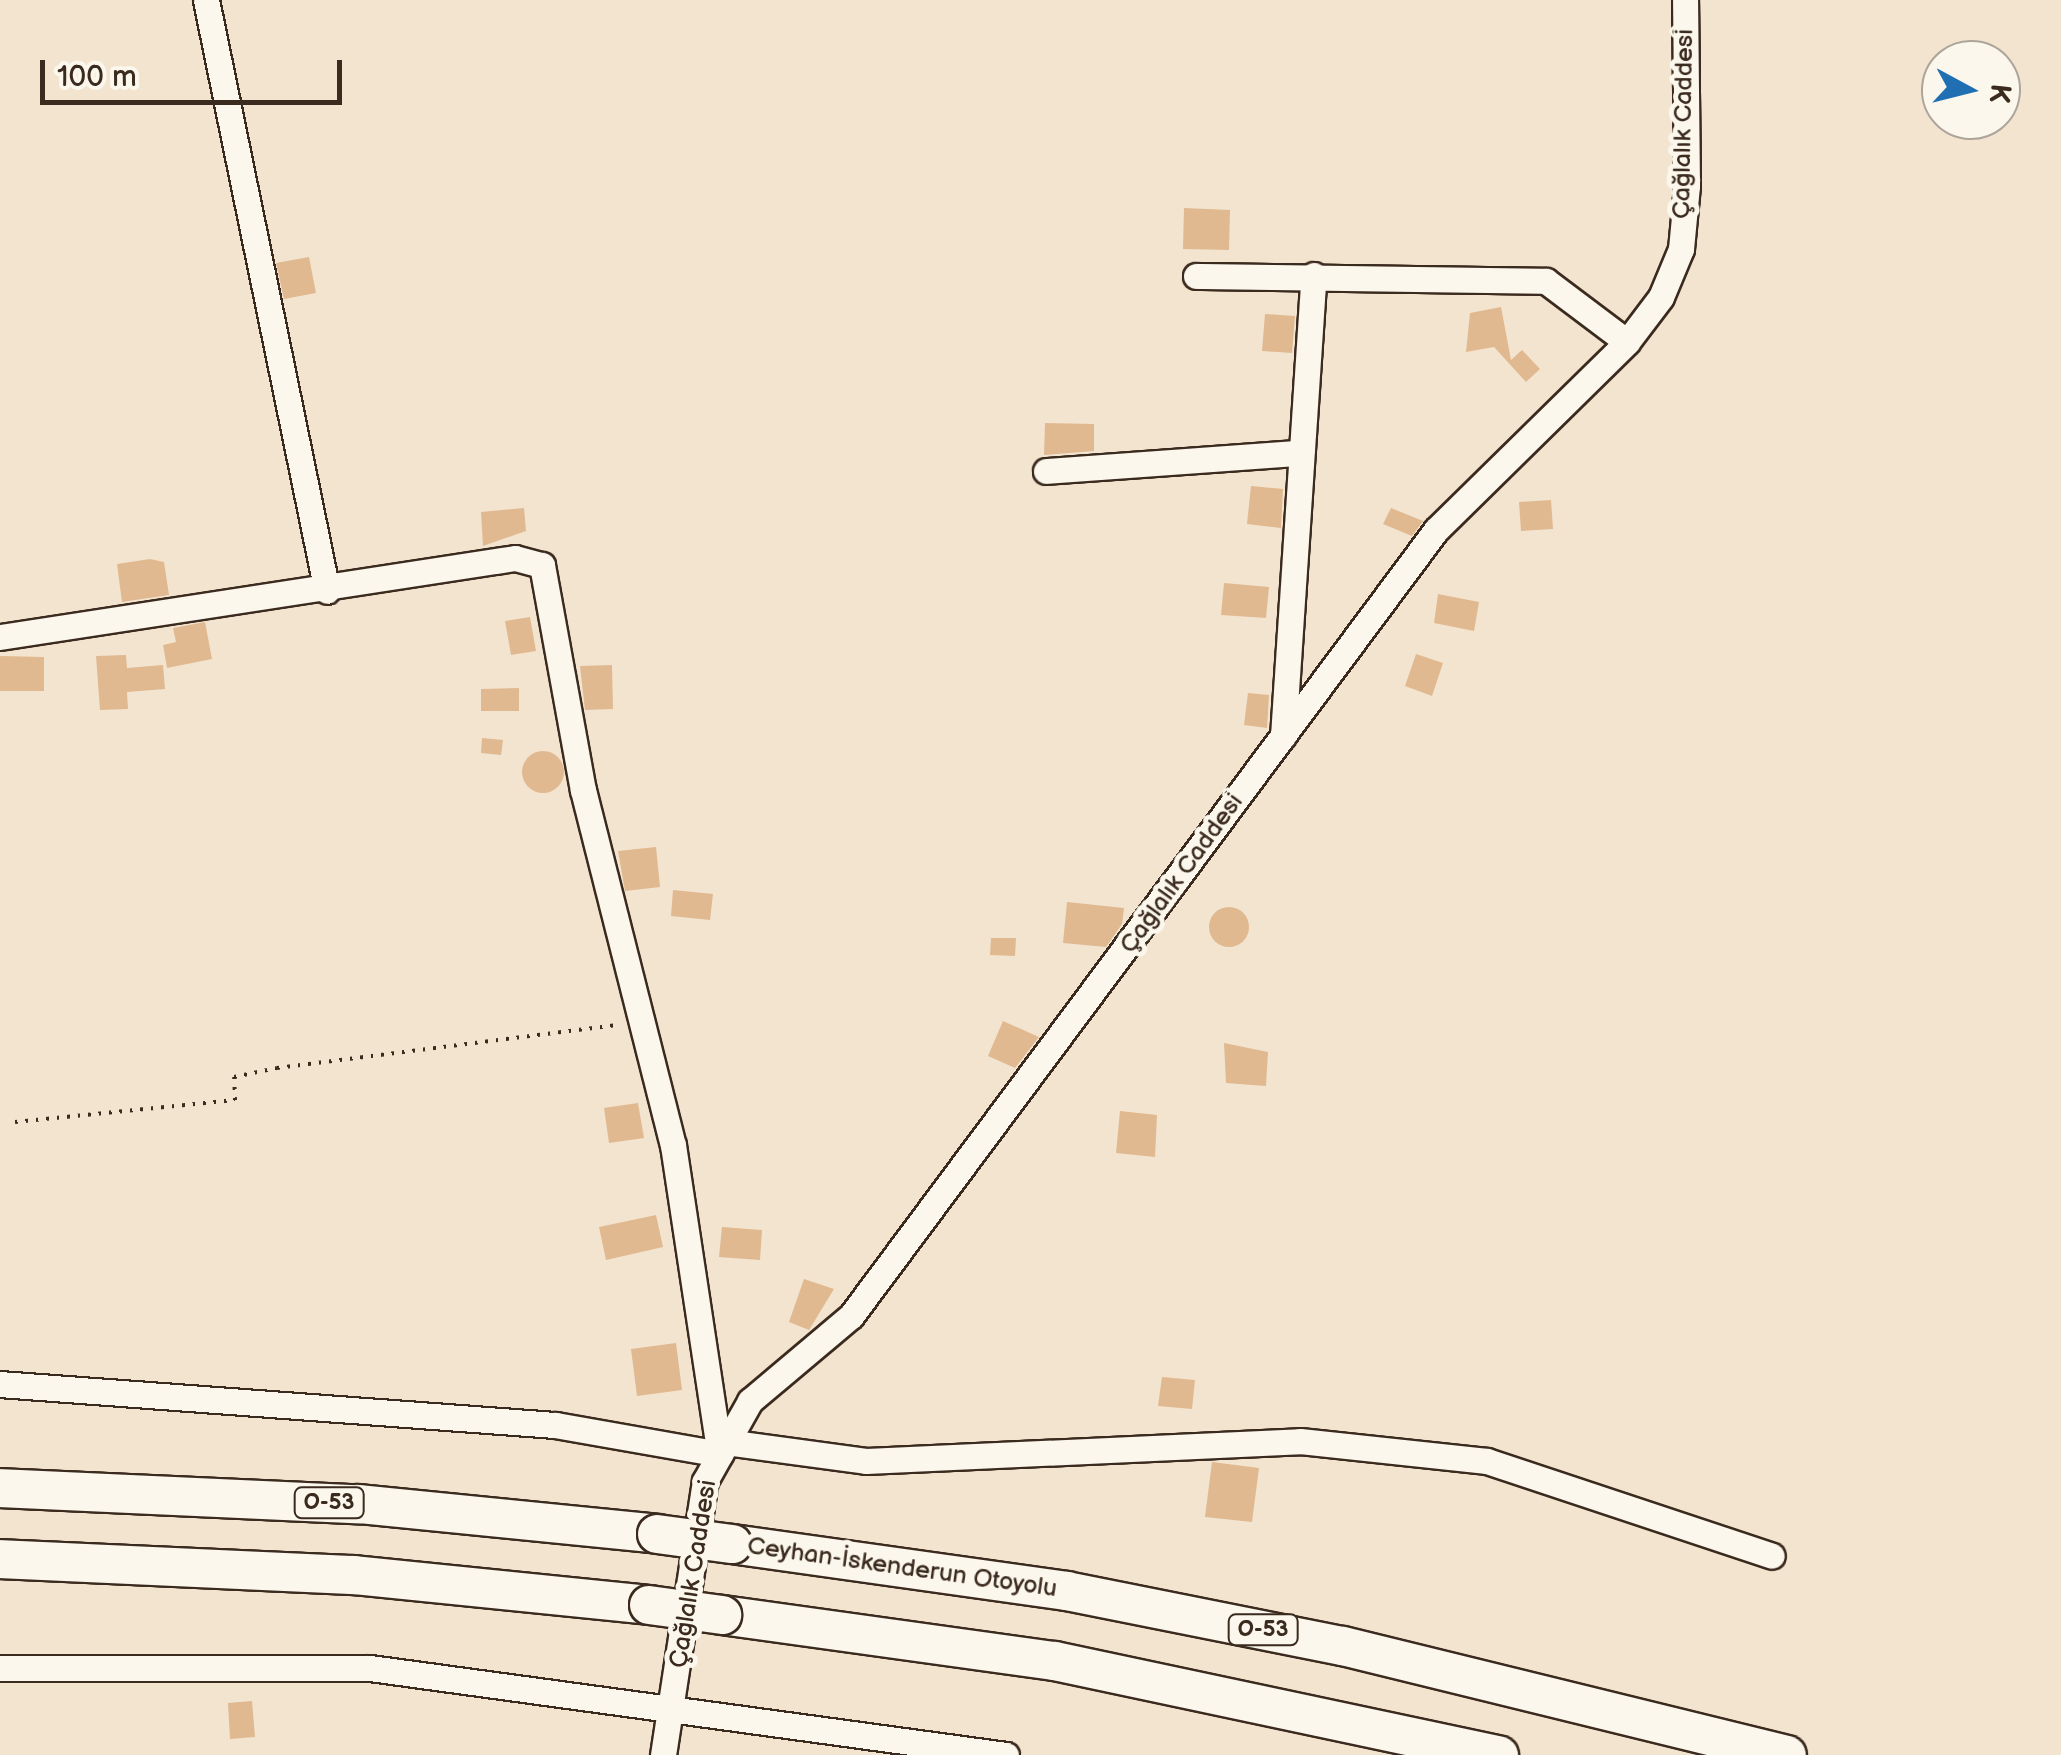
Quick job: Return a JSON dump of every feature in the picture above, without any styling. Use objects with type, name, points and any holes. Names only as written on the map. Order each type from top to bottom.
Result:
[{"type":"highway","name":"Ceyhan-İskenderun Otoyolu","points":[[0,1488],[359,1504],[658,1534],[1104,1598],[1787,1755]]},
{"type":"highway","points":[[0,1559],[354,1575],[649,1605],[1055,1661],[1499,1755]]},
{"type":"street","points":[[206,0],[328,591]]},
{"type":"street","name":"Çağlalık Caddesi","points":[[663,1755],[705,1481],[750,1401],[851,1316],[1436,530],[1627,342],[1681,249],[1686,0]]},
{"type":"street","points":[[1284,736],[1298,454],[1314,275]]},
{"type":"street","points":[[1196,276],[1546,281],[1627,342]]},
{"type":"street","points":[[1046,470],[1298,454]]},
{"type":"street","points":[[0,637],[328,591],[515,558],[542,564],[583,790],[643,1022],[702,1297],[723,1448]]},
{"type":"street","points":[[0,1384],[555,1425],[723,1448],[866,1461],[1300,1441],[1487,1462],[1772,1556]]},
{"type":"street","points":[[0,1668],[370,1668],[674,1703],[1006,1755]]},
{"type":"path","points":[[15,1122],[235,1100],[234,1077],[277,1068],[643,1022]]},
{"type":"building","points":[[1184,208],[1230,210],[1229,250],[1183,249]]},
{"type":"building","points":[[309,257],[316,293],[284,299],[276,263]]},
{"type":"building","points":[[1501,307],[1511,360],[1522,350],[1540,369],[1526,382],[1494,347],[1466,352],[1470,313]]},
{"type":"building","points":[[1265,314],[1295,316],[1292,353],[1262,351]]},
{"type":"building","points":[[1045,423],[1094,424],[1094,451],[1044,455]]},
{"type":"building","points":[[1251,486],[1283,489],[1281,528],[1247,524]]},
{"type":"building","points":[[1551,500],[1553,529],[1521,531],[1519,502]]},
{"type":"building","points":[[524,508],[526,531],[483,546],[481,512]]},
{"type":"building","points":[[1391,508],[1423,521],[1412,536],[1383,524]]},
{"type":"building","points":[[150,559],[164,562],[169,595],[122,602],[117,564]]},
{"type":"building","points":[[1224,583],[1269,587],[1266,618],[1221,615]]},
{"type":"building","points":[[1438,594],[1479,602],[1474,631],[1434,623]]},
{"type":"building","points":[[530,617],[536,651],[511,655],[505,621]]},
{"type":"building","points":[[205,622],[212,659],[167,668],[163,645],[176,642],[173,628]]},
{"type":"building","points":[[1416,654],[1443,663],[1432,696],[1405,686]]},
{"type":"building","points":[[126,655],[127,668],[163,665],[165,689],[127,692],[128,709],[100,710],[96,656]]},
{"type":"building","points":[[0,656],[44,657],[44,691],[0,691]]},
{"type":"building","points":[[612,665],[613,709],[585,710],[580,666]]},
{"type":"building","points":[[519,688],[519,711],[481,711],[481,689]]},
{"type":"building","points":[[1248,693],[1269,695],[1267,728],[1244,725]]},
{"type":"building","points":[[482,738],[503,740],[501,755],[481,753]]},
{"type":"building","points":[[543,751],[558,757],[564,772],[558,787],[543,793],[528,787],[522,772],[528,757]]},
{"type":"building","points":[[656,847],[660,887],[625,891],[618,851]]},
{"type":"building","points":[[673,890],[713,894],[710,920],[671,916]]},
{"type":"building","points":[[1067,902],[1124,908],[1122,924],[1106,947],[1063,943]]},
{"type":"building","points":[[1229,907],[1243,913],[1249,927],[1243,941],[1229,947],[1215,941],[1209,927],[1215,913]]},
{"type":"building","points":[[991,938],[1016,938],[1015,956],[990,955]]},
{"type":"building","points":[[1003,1021],[1039,1037],[1015,1068],[988,1056]]},
{"type":"building","points":[[1224,1043],[1268,1052],[1266,1086],[1226,1083]]},
{"type":"building","points":[[638,1103],[644,1138],[609,1143],[604,1108]]},
{"type":"building","points":[[1120,1111],[1157,1115],[1155,1157],[1116,1153]]},
{"type":"building","points":[[656,1215],[663,1247],[606,1260],[599,1227]]},
{"type":"building","points":[[722,1227],[762,1230],[760,1260],[719,1257]]},
{"type":"building","points":[[804,1279],[834,1289],[809,1330],[789,1322]]},
{"type":"building","points":[[676,1343],[682,1390],[637,1396],[631,1349]]},
{"type":"building","points":[[1162,1377],[1195,1380],[1192,1409],[1158,1406]]},
{"type":"building","points":[[1212,1462],[1259,1468],[1252,1522],[1205,1517]]},
{"type":"building","points":[[252,1701],[255,1737],[230,1739],[228,1703]]}]
